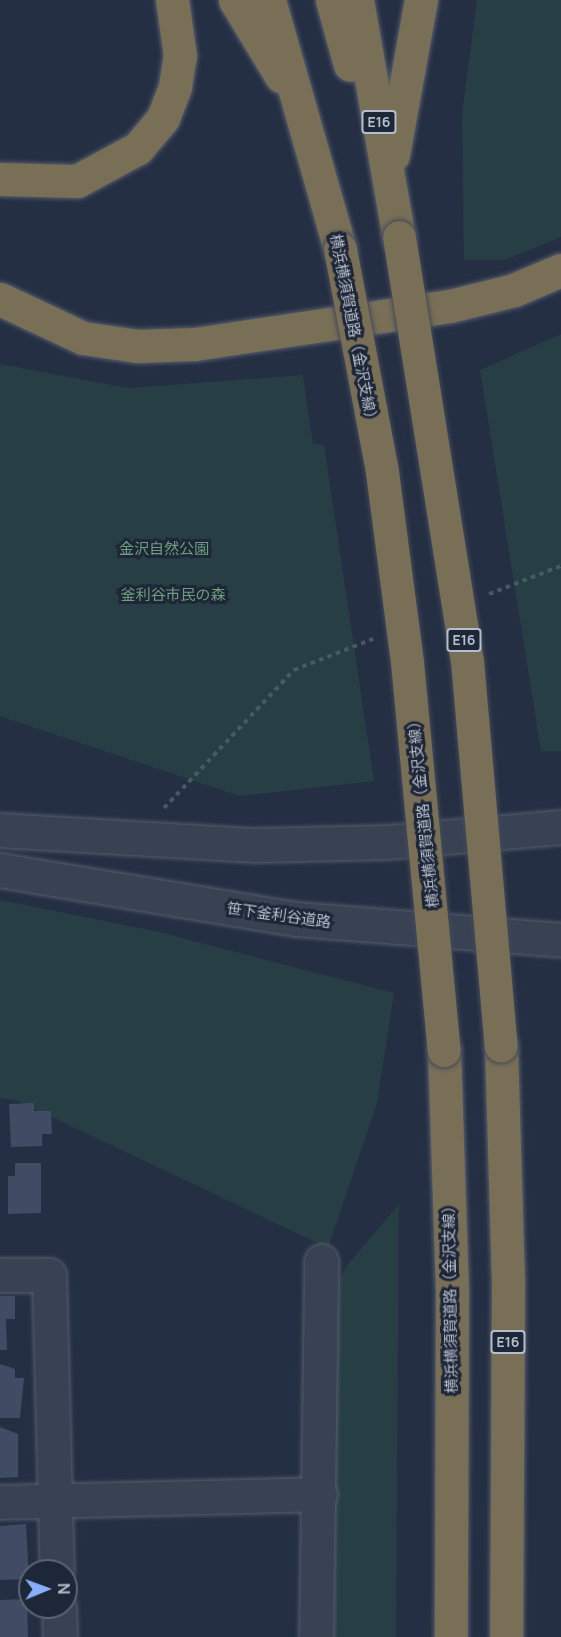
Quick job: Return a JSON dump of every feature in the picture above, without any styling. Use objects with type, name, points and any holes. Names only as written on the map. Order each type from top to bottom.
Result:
[{"type":"highway","points":[[0,180],[77,181],[138,148],[163,118],[175,86],[180,56],[172,0]]},
{"type":"highway","points":[[235,0],[301,108]]},
{"type":"highway","name":"横浜横須賀道路（金沢支線）","points":[[269,0],[340,249],[382,472],[407,662],[444,1050],[452,1291],[451,1637]]},
{"type":"highway","points":[[292,0],[324,108],[340,249]]},
{"type":"highway","points":[[357,1],[402,107]]},
{"type":"highway","points":[[357,1],[398,229]]},
{"type":"highway","name":"E16","points":[[357,1],[398,229],[467,661],[501,1046],[508,1287],[506,1637]]},
{"type":"highway","points":[[389,178],[402,107],[415,10]]},
{"type":"highway","points":[[0,299],[83,338],[138,346],[195,344],[450,306],[514,290],[561,270]]},
{"type":"street","points":[[0,830],[255,845],[387,842],[561,827]]},
{"type":"street","name":"笹下釜利谷道路","points":[[0,870],[297,919],[561,940]]},
{"type":"street","points":[[316,1637],[320,1494],[321,1261]]},
{"type":"street","points":[[0,1275],[49,1275],[57,1559]]},
{"type":"street","points":[[0,1502],[320,1494]]},
{"type":"street","points":[[59,1619],[60,1637]]},
{"type":"path","points":[[483,596],[561,566]]},
{"type":"path","points":[[161,810],[294,670],[383,635]]},
{"type":"green space","points":[[477,0],[561,0],[561,237],[505,260],[464,260],[462,113]]},
{"type":"green space","points":[[561,334],[561,751],[541,751],[480,370]]},
{"type":"green space","name":"釜利谷市民の森","points":[[0,364],[128,388],[303,375],[313,444],[324,445],[374,781],[240,796],[0,716]]},
{"type":"green space","points":[[0,900],[159,932],[394,993],[377,1103],[328,1248],[16,1100],[0,1098]]},
{"type":"green space","points":[[399,1204],[396,1637],[322,1637],[326,1304],[346,1267]]},
{"type":"building","points":[[34,1103],[34,1111],[51,1111],[52,1134],[42,1134],[42,1146],[11,1147],[9,1104]]},
{"type":"building","points":[[15,1163],[41,1163],[41,1213],[8,1214],[8,1176],[15,1176]]},
{"type":"building","points":[[0,1296],[15,1296],[15,1319],[6,1319],[7,1350],[0,1350]]},
{"type":"building","points":[[0,1364],[15,1369],[15,1378],[24,1378],[20,1418],[0,1418]]},
{"type":"building","points":[[0,1427],[18,1434],[18,1477],[0,1478]]},
{"type":"building","points":[[26,1524],[28,1559],[18,1559],[18,1579],[0,1580],[0,1526]]},
{"type":"building","points":[[18,1599],[18,1619],[28,1619],[28,1637],[0,1637],[0,1600]]},
{"type":"park label","name":"金沢自然公園","points":[[164,549]]}]
